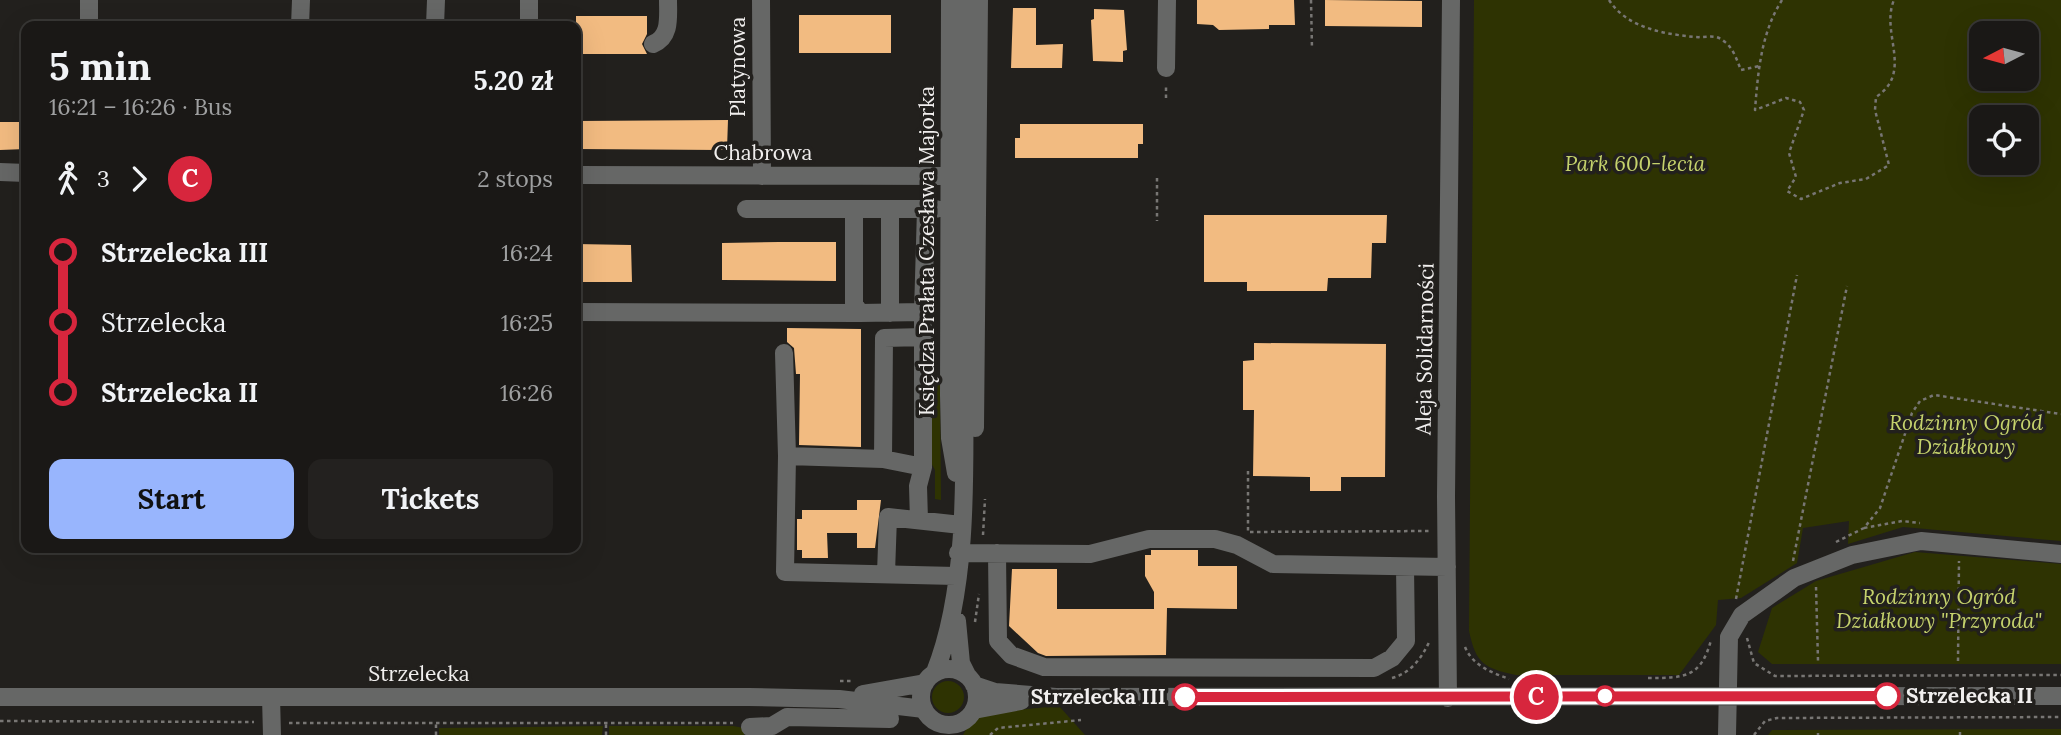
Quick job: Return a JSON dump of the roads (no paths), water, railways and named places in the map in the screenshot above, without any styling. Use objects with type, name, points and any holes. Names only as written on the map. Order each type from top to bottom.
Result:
[{"type":"street","points":[[89,0],[89,21]]},
{"type":"street","points":[[300,21],[301,0]]},
{"type":"street","points":[[435,21],[436,0]]},
{"type":"street","points":[[529,0],[529,21]]},
{"type":"street","points":[[653,44],[663,37],[667,30],[668,0]]},
{"type":"street","name":"Platynowa","points":[[761,0],[762,176]]},
{"type":"street","name":"Księdza Prałata Czesława Majorka","points":[[950,0],[950,438],[963,500]]},
{"type":"street","name":"Księdza Prałata Czesława Majorka","points":[[930,678],[945,647],[956,584],[963,500],[965,0]]},
{"type":"street","name":"Księdza Prałata Czesława Majorka","points":[[963,500],[973,462],[977,392],[979,0]]},
{"type":"street","points":[[1166,68],[1167,0]]},
{"type":"street","name":"Aleja Solidarności","points":[[1448,698],[1451,0]]},
{"type":"street","points":[[0,172],[21,173]]},
{"type":"street","name":"Chabrowa","points":[[581,175],[950,176]]},
{"type":"street","points":[[746,209],[950,209]]},
{"type":"street","points":[[854,209],[854,304],[860,313]]},
{"type":"street","points":[[890,209],[890,313]]},
{"type":"street","points":[[919,520],[918,486],[923,467],[926,209]]},
{"type":"street","points":[[581,312],[923,312]]},
{"type":"street","points":[[883,459],[884,338],[923,337]]},
{"type":"street","points":[[784,353],[787,456],[785,572],[886,573],[956,584]]},
{"type":"street","points":[[923,369],[950,368]]},
{"type":"street","points":[[787,456],[883,459],[923,467]]},
{"type":"street","points":[[886,573],[888,517],[961,525]]},
{"type":"street","points":[[958,553],[1090,555],[1149,539],[1215,539],[1237,545],[1273,564],[1447,567]]},
{"type":"street","points":[[1727,735],[1728,637],[1742,615],[1794,578],[1852,555],[1921,541],[2061,554]]},
{"type":"street","points":[[997,553],[998,640],[1011,655],[1044,667],[1374,668],[1392,658],[1406,642],[1405,567]]},
{"type":"street","name":"Księdza Prałata Czesława Majorka","points":[[956,584],[959,648],[971,680]]},
{"type":"street","points":[[971,680],[977,697],[974,709],[959,729],[933,722],[921,696],[930,678],[948,669],[971,680],[995,692],[1056,697],[2061,696]]},
{"type":"street","name":"Strzelecka","points":[[839,699],[930,678]]},
{"type":"street","name":"Strzelecka","points":[[0,697],[839,699],[933,722]]},
{"type":"street","points":[[271,697],[272,729]]},
{"type":"street","points":[[749,697],[750,731],[772,726],[787,717],[890,719]]},
{"type":"street","points":[[974,709],[1056,697]]},
{"type":"place","name":"Strzelecka II","points":[[1887,696]]},
{"type":"place","name":"Strzelecka III","points":[[1185,697]]},
{"type":"park label","name":"Park 600-lecia","points":[[1635,164]]},
{"type":"park label","name":"Rodzinny Ogród Działkowy","points":[[1966,435]]},
{"type":"park label","name":"Rodzinny Ogród Działkowy \"Przyroda\"","points":[[1939,609]]}]
